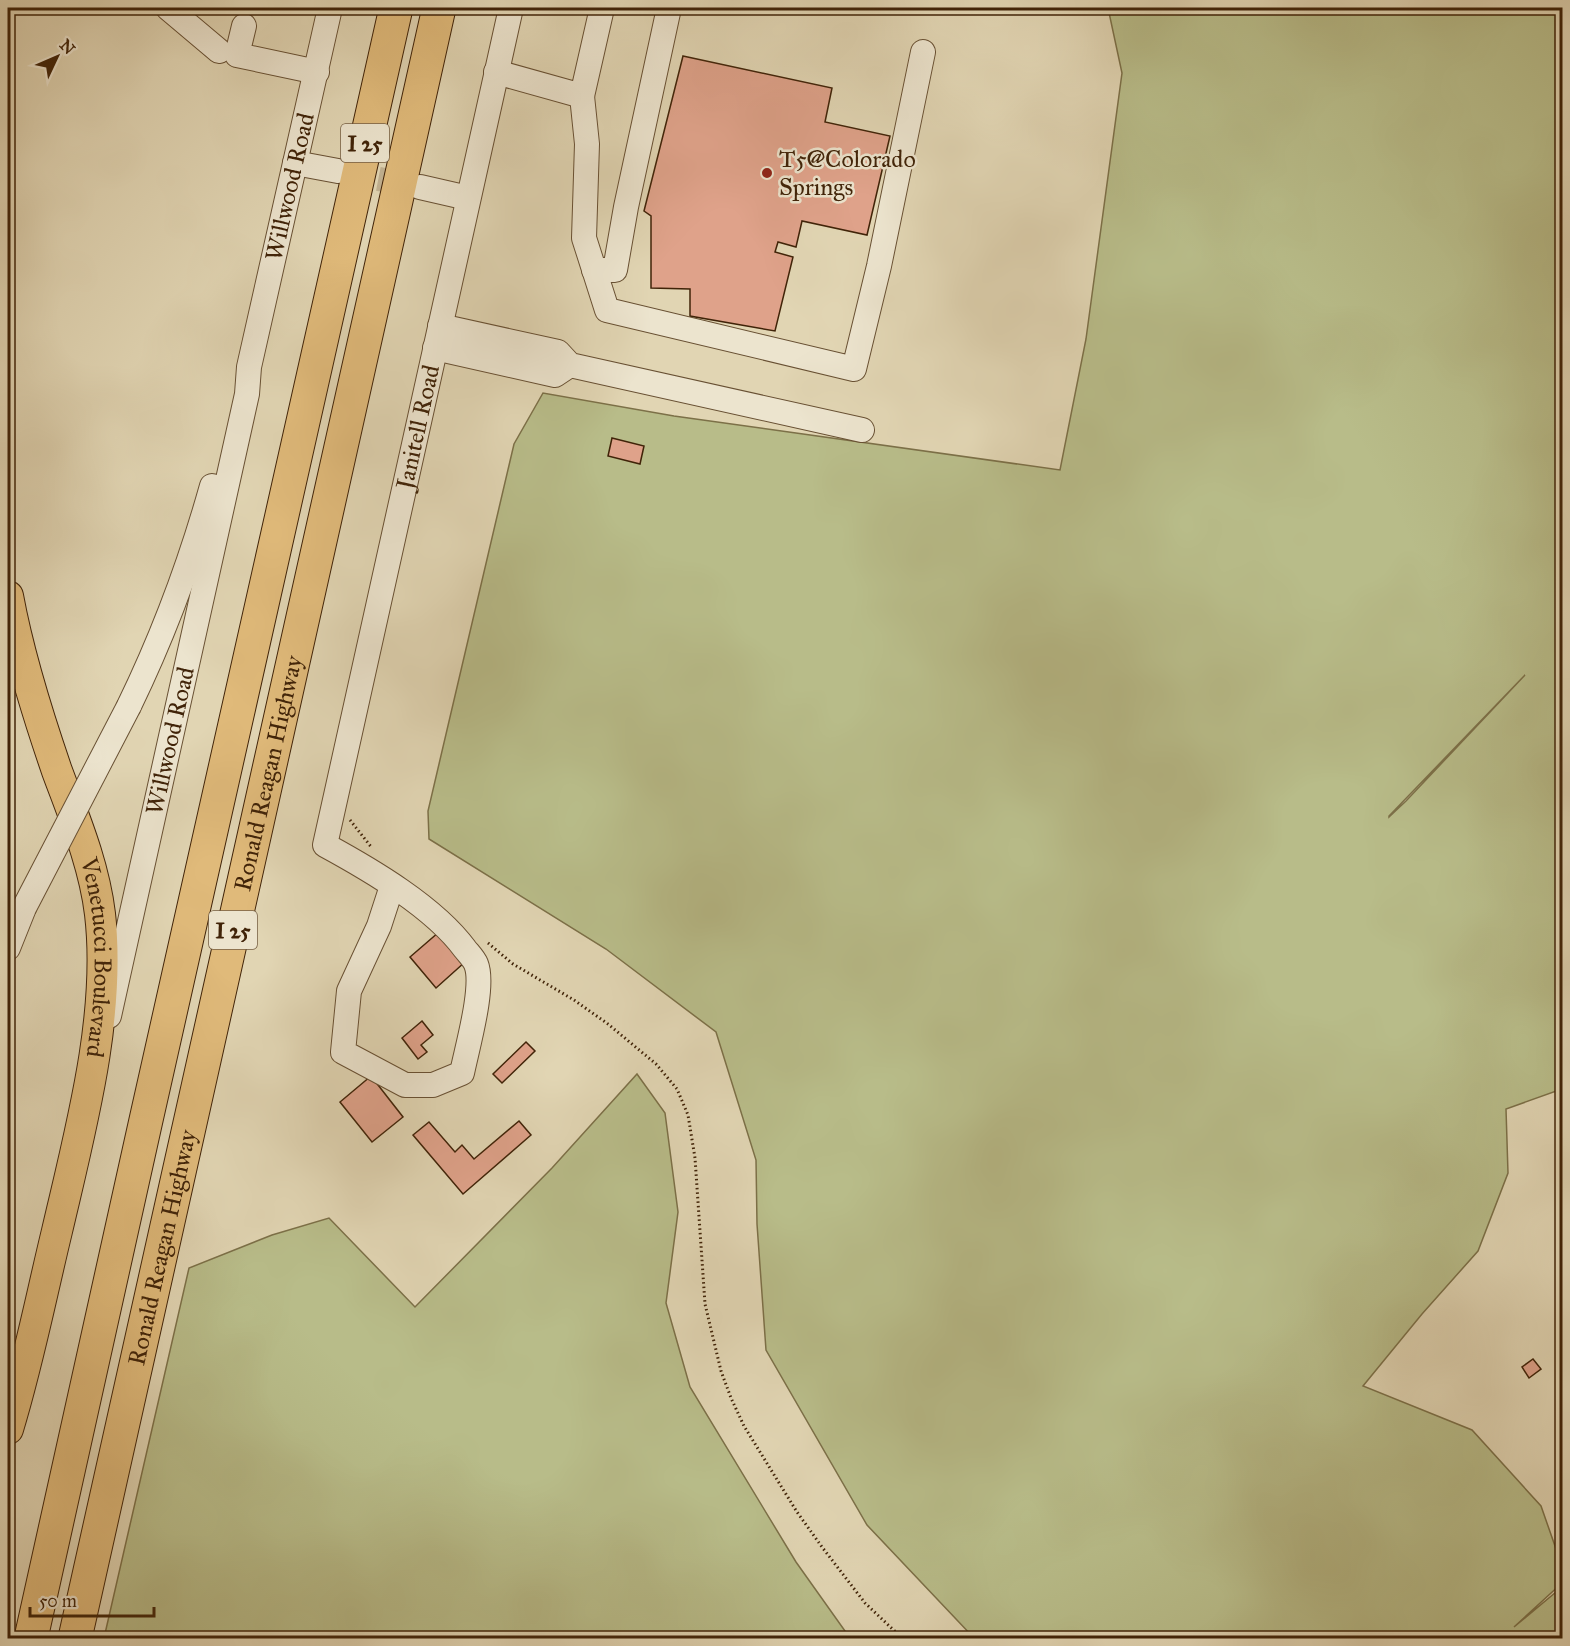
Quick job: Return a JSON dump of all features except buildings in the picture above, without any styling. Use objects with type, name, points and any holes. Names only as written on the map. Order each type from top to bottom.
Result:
[{"type":"highway","name":"Ronald Reagan Highway","points":[[32,1638],[396,8]]},
{"type":"highway","name":"Ronald Reagan Highway","points":[[75,1638],[439,8]]},
{"type":"main road","name":"Venetucci Boulevard","points":[[8,596],[16,637],[42,726],[90,863],[100,913],[103,961],[99,1014],[84,1114],[8,1429]]},
{"type":"street","points":[[168,8],[219,51]]},
{"type":"street","name":"Willwood Road","points":[[84,1114],[112,1004],[184,688],[248,394],[249,366],[330,8]]},
{"type":"street","name":"Janitell Road","points":[[392,886],[370,869],[325,845],[511,8]]},
{"type":"street","points":[[602,8],[582,96],[587,144],[584,237],[607,310],[854,369],[879,266],[923,52]]},
{"type":"street","points":[[594,270],[615,270],[626,207],[669,8]]},
{"type":"street","points":[[244,26],[237,55],[316,72]]},
{"type":"street","points":[[496,72],[582,96]]},
{"type":"street","points":[[295,163],[338,171]]},
{"type":"street","points":[[420,187],[468,198]]},
{"type":"street","points":[[438,337],[558,352],[570,365],[862,430]]},
{"type":"street","name":"Willwood Road","points":[[8,948],[24,908],[149,665],[201,523],[237,393],[249,366]]},
{"type":"street","points":[[392,886],[455,935],[476,964],[479,987],[462,1073],[433,1085],[405,1085],[343,1052],[349,991],[379,926],[392,886]]},
{"type":"path","points":[[336,800],[374,850]]},
{"type":"path","points":[[480,936],[513,964],[574,1000],[608,1024],[656,1064],[677,1089],[688,1115],[695,1158],[705,1304],[721,1371],[731,1398],[744,1426],[797,1512],[865,1603],[902,1638]]},
{"type":"green space","points":[[1108,8],[1562,8],[1562,1089],[1506,1109],[1508,1173],[1478,1251],[1363,1386],[1472,1430],[1541,1506],[1562,1566],[1562,1583],[1514,1627],[1562,1587],[1562,1632],[1555,1638],[974,1638],[867,1525],[766,1350],[757,1224],[756,1160],[716,1032],[606,949],[429,839],[428,811],[514,444],[543,393],[674,416],[1060,470],[1086,339],[1122,73]],"holes":[[[1525,675],[1406,801],[1389,817]]]},
{"type":"green space","points":[[637,1074],[665,1113],[678,1212],[666,1303],[690,1387],[796,1562],[850,1638],[104,1638],[189,1268],[272,1235],[329,1218],[415,1307],[552,1168]]},
{"type":"tunnel","points":[[343,172],[415,186]]},
{"type":"place","name":"T5@Colorado Springs","points":[[767,173]]}]
